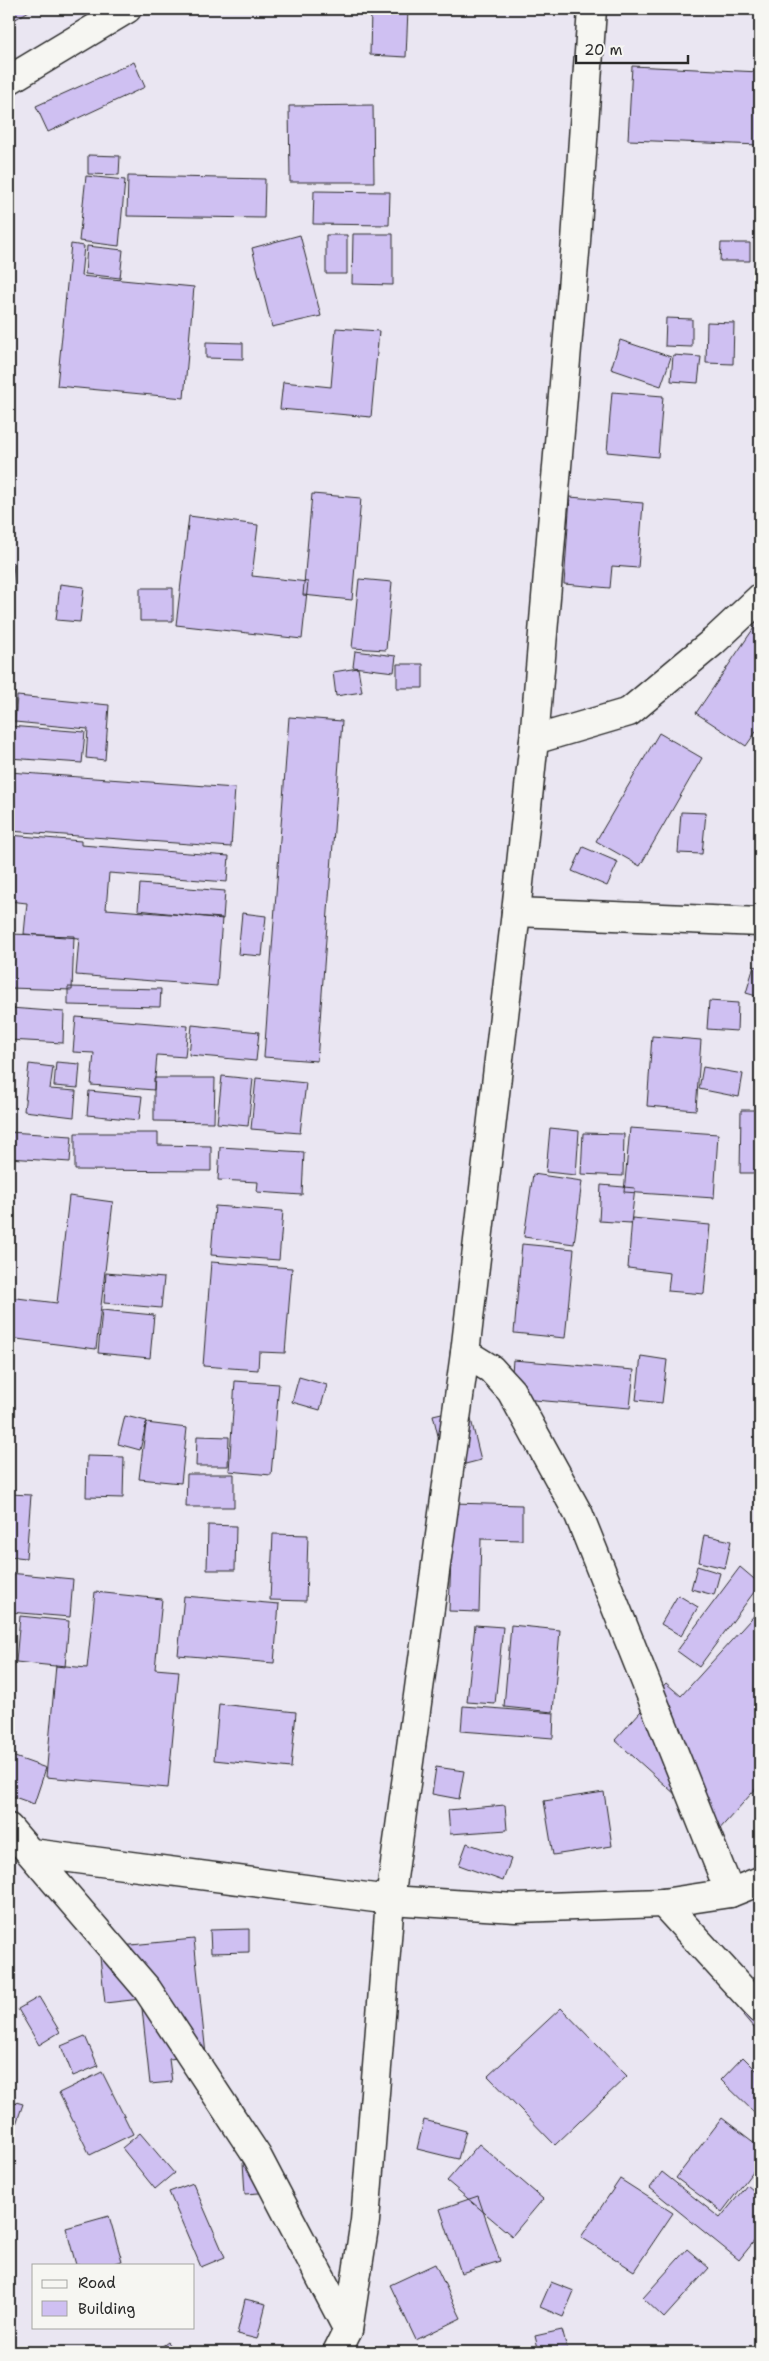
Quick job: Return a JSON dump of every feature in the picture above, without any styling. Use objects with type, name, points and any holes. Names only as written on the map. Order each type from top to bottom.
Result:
[{"type":"main road","points":[[9,80],[127,9]]},
{"type":"main road","points":[[342,2341],[365,2221],[390,1900],[465,1353],[516,912],[534,740],[576,241],[592,9]]},
{"type":"main road","points":[[534,740],[629,712],[714,641],[760,598]]},
{"type":"main road","points":[[516,912],[760,922]]},
{"type":"main road","points":[[465,1353],[491,1369],[511,1391],[579,1515],[730,1893]]},
{"type":"main road","points":[[9,1828],[147,1989],[257,2156],[342,2341]]},
{"type":"main road","points":[[32,1854],[390,1900],[516,1908],[663,1903],[730,1893],[760,1881]]},
{"type":"main road","points":[[663,1903],[760,2009]]},
{"type":"building","points":[[9,9],[28,9],[29,11],[9,23]]},
{"type":"building","points":[[371,9],[408,9],[406,57],[370,55]]},
{"type":"building","points":[[134,62],[145,87],[48,132],[36,106]]},
{"type":"building","points":[[632,66],[760,72],[760,145],[628,140]]},
{"type":"building","points":[[373,105],[374,182],[290,182],[289,106]]},
{"type":"building","points":[[88,155],[120,156],[119,175],[88,174]]},
{"type":"building","points":[[86,176],[125,180],[119,246],[79,241]]},
{"type":"building","points":[[128,176],[265,179],[264,218],[127,216]]},
{"type":"building","points":[[314,191],[390,192],[389,225],[313,224]]},
{"type":"building","points":[[353,234],[393,234],[393,285],[352,284]]},
{"type":"building","points":[[300,235],[321,316],[272,327],[252,248]]},
{"type":"building","points":[[326,235],[347,235],[347,274],[326,274]]},
{"type":"building","points":[[721,243],[750,243],[750,261],[720,261]]},
{"type":"building","points":[[71,244],[84,246],[81,276],[194,287],[184,398],[57,386]]},
{"type":"building","points":[[87,246],[123,250],[120,278],[85,274]]},
{"type":"building","points":[[666,318],[692,319],[692,347],[665,346]]},
{"type":"building","points":[[707,322],[734,323],[733,364],[706,363]]},
{"type":"building","points":[[336,328],[379,331],[371,417],[280,409],[283,382],[331,387]]},
{"type":"building","points":[[620,340],[671,357],[661,386],[611,369]]},
{"type":"building","points":[[206,342],[243,343],[243,359],[206,358]]},
{"type":"building","points":[[673,355],[701,357],[698,383],[671,381]]},
{"type":"building","points":[[612,392],[663,396],[658,457],[607,452]]},
{"type":"building","points":[[312,494],[361,498],[352,600],[303,595]]},
{"type":"building","points":[[570,497],[643,503],[638,568],[612,566],[610,588],[564,584]]},
{"type":"building","points":[[189,516],[258,525],[252,576],[308,582],[302,639],[176,625]]},
{"type":"building","points":[[9,562],[14,563],[11,599],[9,599]]},
{"type":"building","points":[[359,579],[392,582],[386,650],[352,648]]},
{"type":"building","points":[[60,584],[84,587],[80,622],[56,620]]},
{"type":"building","points":[[140,588],[173,588],[173,621],[140,621]]},
{"type":"building","points":[[760,619],[760,726],[746,746],[696,713]]},
{"type":"building","points":[[355,651],[396,656],[394,672],[353,667]]},
{"type":"building","points":[[397,664],[423,664],[423,688],[397,688]]},
{"type":"building","points":[[358,668],[362,692],[336,696],[333,672]]},
{"type":"building","points":[[17,696],[109,705],[105,760],[86,758],[88,729],[15,722]]},
{"type":"building","points":[[9,701],[12,701],[11,723],[9,723]]},
{"type":"building","points":[[289,717],[342,721],[317,1061],[264,1057]]},
{"type":"building","points":[[9,726],[85,732],[82,763],[9,758]]},
{"type":"building","points":[[659,733],[702,758],[640,866],[596,841]]},
{"type":"building","points":[[9,772],[235,788],[231,847],[9,831]]},
{"type":"building","points":[[681,812],[706,813],[702,854],[678,853]]},
{"type":"building","points":[[9,835],[81,841],[81,845],[229,856],[227,882],[109,873],[106,909],[222,918],[217,986],[76,975],[79,938],[24,934],[27,903],[9,901]]},
{"type":"building","points":[[583,847],[618,862],[607,886],[572,871]]},
{"type":"building","points":[[140,884],[225,891],[223,919],[138,910]]},
{"type":"building","points":[[242,913],[266,916],[262,956],[238,954]]},
{"type":"building","points":[[9,934],[74,936],[72,990],[9,988]]},
{"type":"building","points":[[754,966],[760,968],[760,997],[746,993]]},
{"type":"building","points":[[68,987],[161,989],[160,1007],[68,1005]]},
{"type":"building","points":[[709,1001],[738,1003],[737,1031],[707,1029]]},
{"type":"building","points":[[10,1008],[64,1012],[63,1043],[9,1040]]},
{"type":"building","points":[[76,1017],[188,1026],[185,1057],[157,1055],[154,1090],[91,1085],[94,1053],[73,1052]]},
{"type":"building","points":[[192,1025],[259,1032],[256,1061],[189,1055]]},
{"type":"building","points":[[652,1036],[701,1040],[696,1110],[647,1106]]},
{"type":"building","points":[[9,1054],[15,1054],[10,1110],[9,1110]]},
{"type":"building","points":[[56,1062],[80,1064],[78,1088],[54,1086]]},
{"type":"building","points":[[29,1064],[53,1067],[50,1089],[76,1091],[74,1117],[24,1111]]},
{"type":"building","points":[[703,1067],[743,1074],[739,1097],[699,1089]]},
{"type":"building","points":[[222,1076],[253,1079],[248,1126],[217,1123]]},
{"type":"building","points":[[154,1078],[215,1078],[214,1122],[154,1121]]},
{"type":"building","points":[[256,1078],[306,1083],[300,1133],[251,1129]]},
{"type":"building","points":[[89,1091],[142,1096],[139,1120],[87,1115]]},
{"type":"building","points":[[741,1110],[760,1110],[760,1173],[740,1173]]},
{"type":"building","points":[[550,1128],[579,1131],[576,1175],[546,1172]]},
{"type":"building","points":[[630,1128],[718,1134],[714,1198],[624,1192]]},
{"type":"building","points":[[9,1132],[72,1136],[70,1162],[9,1158]]},
{"type":"building","points":[[75,1133],[158,1133],[158,1145],[211,1146],[211,1171],[75,1170]]},
{"type":"building","points":[[583,1133],[624,1134],[623,1176],[581,1174]]},
{"type":"building","points":[[220,1147],[304,1152],[302,1195],[257,1192],[258,1182],[218,1180]]},
{"type":"building","points":[[533,1174],[582,1181],[574,1244],[524,1237]]},
{"type":"building","points":[[601,1185],[635,1188],[631,1223],[599,1221]]},
{"type":"building","points":[[69,1196],[113,1202],[96,1349],[9,1338],[9,1297],[57,1303]]},
{"type":"building","points":[[215,1206],[283,1211],[279,1260],[211,1255]]},
{"type":"building","points":[[632,1218],[710,1225],[704,1294],[668,1291],[670,1273],[628,1268]]},
{"type":"building","points":[[522,1244],[574,1249],[565,1338],[514,1333]]},
{"type":"building","points":[[211,1262],[292,1268],[285,1353],[259,1352],[258,1370],[203,1366]]},
{"type":"building","points":[[106,1273],[164,1278],[161,1308],[104,1303]]},
{"type":"building","points":[[102,1310],[154,1315],[150,1358],[98,1353]]},
{"type":"building","points":[[641,1356],[667,1360],[662,1403],[636,1400]]},
{"type":"building","points":[[513,1360],[634,1370],[630,1408],[510,1398]]},
{"type":"building","points":[[299,1377],[327,1385],[320,1410],[292,1402]]},
{"type":"building","points":[[235,1381],[279,1384],[271,1475],[229,1471]]},
{"type":"building","points":[[468,1407],[481,1460],[446,1469],[433,1415]]},
{"type":"building","points":[[125,1416],[147,1421],[140,1450],[118,1444]]},
{"type":"building","points":[[146,1423],[187,1428],[181,1483],[139,1479]]},
{"type":"building","points":[[197,1436],[229,1437],[228,1466],[196,1466]]},
{"type":"building","points":[[87,1456],[124,1457],[123,1498],[86,1497]]},
{"type":"building","points":[[187,1474],[234,1474],[234,1507],[186,1507]]},
{"type":"building","points":[[9,1494],[31,1495],[26,1558],[9,1556]]},
{"type":"building","points":[[453,1503],[522,1505],[522,1540],[481,1539],[479,1612],[449,1611]]},
{"type":"building","points":[[208,1525],[236,1526],[235,1570],[207,1570]]},
{"type":"building","points":[[273,1534],[308,1535],[306,1601],[270,1600]]},
{"type":"building","points":[[704,1535],[731,1541],[725,1568],[699,1562]]},
{"type":"building","points":[[697,1566],[720,1573],[714,1595],[691,1589]]},
{"type":"building","points":[[740,1567],[760,1584],[699,1667],[677,1651]]},
{"type":"building","points":[[9,1573],[73,1579],[70,1617],[9,1612]]},
{"type":"building","points":[[95,1592],[162,1599],[155,1669],[179,1671],[168,1788],[46,1777],[56,1665],[87,1668]]},
{"type":"building","points":[[678,1595],[698,1607],[681,1636],[661,1624]]},
{"type":"building","points":[[184,1596],[279,1604],[274,1663],[178,1655]]},
{"type":"building","points":[[760,1609],[760,1784],[717,1832],[615,1740],[666,1683],[681,1696]]},
{"type":"building","points":[[20,1616],[69,1621],[65,1667],[16,1662]]},
{"type":"building","points":[[475,1625],[503,1627],[495,1704],[467,1702]]},
{"type":"building","points":[[511,1625],[560,1630],[553,1712],[504,1707]]},
{"type":"building","points":[[219,1704],[296,1712],[291,1768],[214,1760]]},
{"type":"building","points":[[463,1706],[554,1713],[553,1738],[461,1731]]},
{"type":"building","points":[[12,1756],[46,1768],[34,1804],[9,1795],[9,1767]]},
{"type":"building","points":[[436,1767],[464,1771],[459,1799],[432,1794]]},
{"type":"building","points":[[604,1792],[612,1846],[553,1855],[544,1801]]},
{"type":"building","points":[[505,1805],[507,1830],[450,1834],[448,1810]]},
{"type":"building","points":[[467,1843],[511,1859],[503,1881],[459,1865]]},
{"type":"building","points":[[249,1929],[249,1952],[211,1953],[210,1930]]},
{"type":"building","points":[[194,1939],[206,2055],[169,2059],[172,2082],[150,2084],[141,1999],[105,2003],[99,1948]]},
{"type":"building","points":[[39,1997],[60,2032],[39,2045],[18,2009]]},
{"type":"building","points":[[760,2000],[760,2035],[743,2015]]},
{"type":"building","points":[[561,2008],[627,2076],[555,2145],[488,2076]]},
{"type":"building","points":[[85,2036],[98,2066],[73,2076],[61,2046]]},
{"type":"building","points":[[743,2057],[760,2074],[760,2118],[721,2080]]},
{"type":"building","points":[[102,2072],[133,2134],[90,2155],[59,2093]]},
{"type":"building","points":[[9,2100],[23,2104],[14,2130],[9,2128]]},
{"type":"building","points":[[722,2118],[760,2147],[760,2162],[722,2212],[676,2178]]},
{"type":"building","points":[[424,2120],[466,2131],[458,2159],[417,2149]]},
{"type":"building","points":[[140,2133],[174,2173],[155,2189],[122,2148]]},
{"type":"building","points":[[479,2144],[543,2199],[512,2236],[447,2181]]},
{"type":"building","points":[[271,2160],[273,2192],[245,2194],[243,2162]]},
{"type":"building","points":[[662,2172],[720,2218],[747,2185],[760,2196],[760,2234],[739,2260],[650,2188]]},
{"type":"building","points":[[620,2179],[673,2213],[634,2271],[581,2237]]},
{"type":"building","points":[[193,2183],[225,2257],[201,2267],[169,2192]]},
{"type":"building","points":[[478,2196],[500,2261],[461,2273],[440,2209]]},
{"type":"building","points":[[109,2216],[122,2261],[112,2264],[76,2264],[66,2228]]},
{"type":"building","points":[[687,2249],[709,2268],[664,2318],[643,2298]]},
{"type":"building","points":[[435,2264],[461,2318],[416,2340],[390,2285]]},
{"type":"building","points":[[551,2282],[574,2291],[563,2317],[540,2307]]},
{"type":"building","points":[[245,2299],[266,2304],[257,2339],[237,2334]]},
{"type":"building","points":[[562,2330],[568,2352],[539,2352],[535,2336]]},
{"type":"building","points":[[168,2342],[176,2352],[154,2352]]}]
